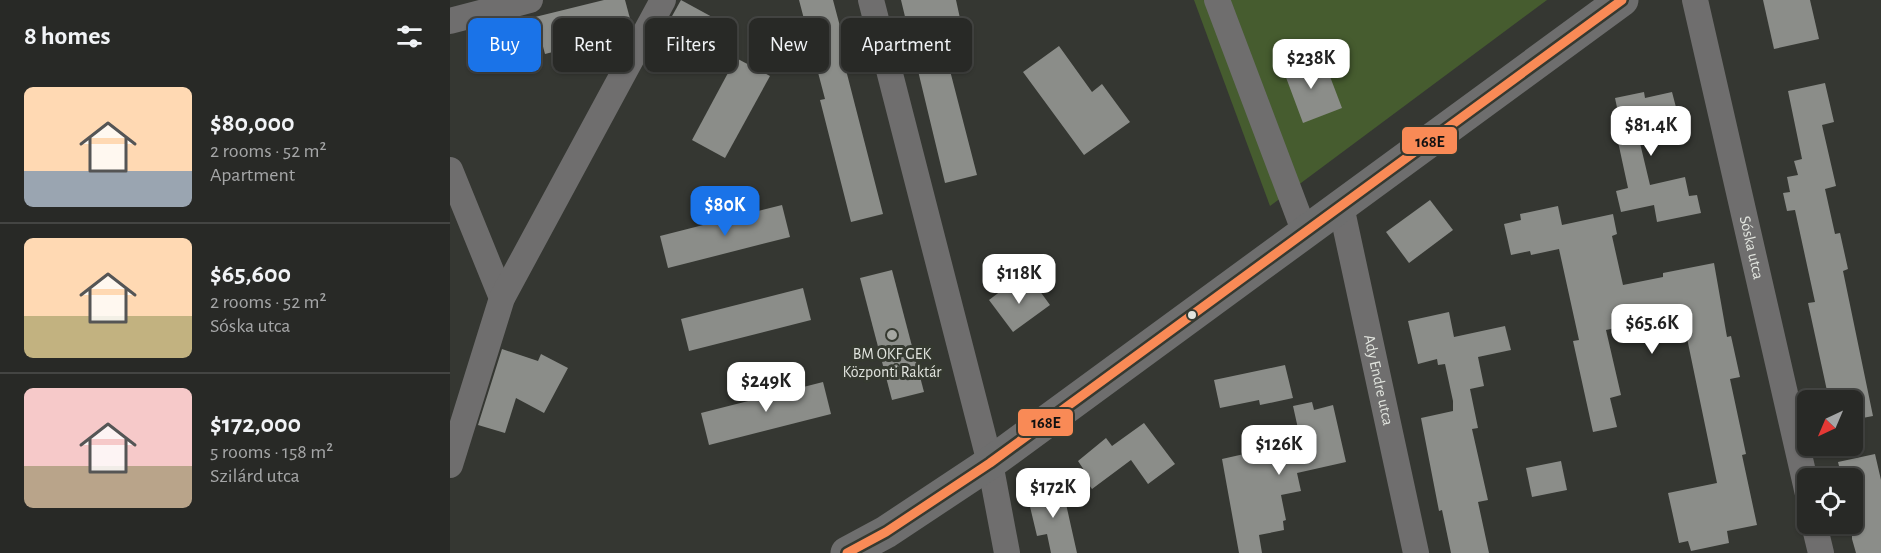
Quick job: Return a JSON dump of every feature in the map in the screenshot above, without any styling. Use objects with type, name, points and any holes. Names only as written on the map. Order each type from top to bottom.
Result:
[{"type":"main road","points":[[847,553],[886,532],[990,463],[1622,0]]},
{"type":"street","points":[[450,21],[530,0]]},
{"type":"street","points":[[450,465],[502,298],[663,0]]},
{"type":"street","points":[[871,0],[990,463],[1007,553]]},
{"type":"street","points":[[1217,0],[1305,233]]},
{"type":"street","name":"Sóska utca","points":[[1695,0],[1802,468]]},
{"type":"street","points":[[450,170],[502,298]]},
{"type":"street","name":"Ady Endre utca","points":[[1341,207],[1416,553]]},
{"type":"street","points":[[1816,534],[1821,553]]},
{"type":"green space","points":[[1194,0],[1547,0],[1270,206]]},
{"type":"building","points":[[604,0],[625,0],[630,18],[553,18],[553,52],[545,54],[541,39],[541,18],[535,17]]},
{"type":"building","points":[[681,0],[714,18],[671,18]]},
{"type":"building","points":[[799,0],[833,0],[841,30],[841,72],[847,72],[883,214],[851,222],[820,100],[825,99],[818,72],[829,72],[829,18],[804,18]]},
{"type":"building","points":[[901,0],[956,0],[960,18],[905,18]]},
{"type":"building","points":[[1763,0],[1810,0],[1819,39],[1774,49]]},
{"type":"building","points":[[1059,46],[1092,92],[1102,84],[1130,122],[1084,155],[1023,72]]},
{"type":"building","points":[[1301,56],[1307,73],[1326,66],[1342,108],[1303,123],[1281,64]]},
{"type":"building","points":[[737,59],[749,65],[749,72],[762,72],[770,76],[725,158],[692,140],[728,72],[737,72]]},
{"type":"building","points":[[918,72],[950,72],[977,175],[945,183]]},
{"type":"building","points":[[1825,83],[1834,122],[1822,125],[1836,186],[1825,189],[1835,234],[1840,233],[1848,269],[1843,271],[1873,416],[1863,418],[1863,390],[1827,390],[1808,303],[1815,302],[1795,210],[1787,211],[1783,193],[1790,192],[1787,177],[1798,175],[1794,161],[1802,159],[1788,91]]},
{"type":"building","points":[[1644,92],[1645,98],[1672,92],[1683,134],[1640,143],[1650,185],[1685,177],[1689,196],[1697,195],[1701,213],[1657,222],[1654,205],[1621,212],[1616,191],[1628,188],[1617,137],[1623,136],[1615,98]]},
{"type":"building","points":[[1430,200],[1453,230],[1409,263],[1386,232]]},
{"type":"building","points":[[782,205],[790,237],[668,268],[660,236]]},
{"type":"building","points":[[1558,206],[1562,225],[1613,214],[1617,234],[1612,236],[1623,285],[1663,277],[1663,273],[1714,263],[1727,337],[1731,336],[1740,377],[1730,379],[1746,454],[1742,455],[1757,525],[1727,531],[1729,543],[1691,551],[1688,541],[1679,543],[1668,493],[1717,483],[1682,314],[1606,330],[1621,395],[1610,398],[1617,427],[1593,432],[1573,341],[1579,340],[1559,249],[1531,255],[1530,251],[1511,255],[1504,224],[1521,220],[1520,214]]},
{"type":"building","name":"BM OKF GEK Központi Raktár","points":[[892,270],[924,392],[892,400],[860,278]]},
{"type":"building","points":[[1034,283],[1050,305],[1013,332],[989,300],[1010,284],[1017,294]]},
{"type":"building","points":[[803,288],[811,320],[689,351],[681,319]]},
{"type":"building","points":[[1449,312],[1454,337],[1505,326],[1511,350],[1478,357],[1484,386],[1470,389],[1478,428],[1472,429],[1488,500],[1478,502],[1489,553],[1451,553],[1442,510],[1439,511],[1421,418],[1453,411],[1453,401],[1445,364],[1438,365],[1437,359],[1418,364],[1408,321]]},
{"type":"building","points":[[502,349],[538,361],[541,354],[568,368],[544,413],[516,398],[505,433],[478,425]]},
{"type":"building","points":[[1285,365],[1293,398],[1260,405],[1259,400],[1220,408],[1214,380]]},
{"type":"building","points":[[823,382],[831,414],[709,445],[701,413]]},
{"type":"building","points":[[1312,402],[1314,410],[1333,405],[1346,462],[1297,473],[1301,491],[1281,495],[1286,520],[1283,521],[1284,530],[1259,535],[1262,553],[1239,553],[1222,459],[1253,452],[1254,461],[1293,454],[1291,445],[1301,442],[1293,406]]},
{"type":"building","points":[[1144,423],[1175,464],[1148,484],[1131,460],[1092,489],[1080,473],[1084,470],[1078,461],[1106,438],[1112,446]]},
{"type":"building","points":[[1875,454],[1881,480],[1881,553],[1856,553],[1852,534],[1863,534],[1863,468],[1840,468],[1838,462]]},
{"type":"building","points":[[1561,461],[1567,490],[1532,497],[1526,468]]},
{"type":"building","points":[[1062,486],[1077,553],[1051,553],[1047,534],[1037,536],[1027,494]]},
{"type":"transit line","name":"168E","points":[[847,553],[886,532],[990,463],[1622,0]]},
{"type":"place","name":"BM OKF GEK Központi Raktár","points":[[892,335]]}]
